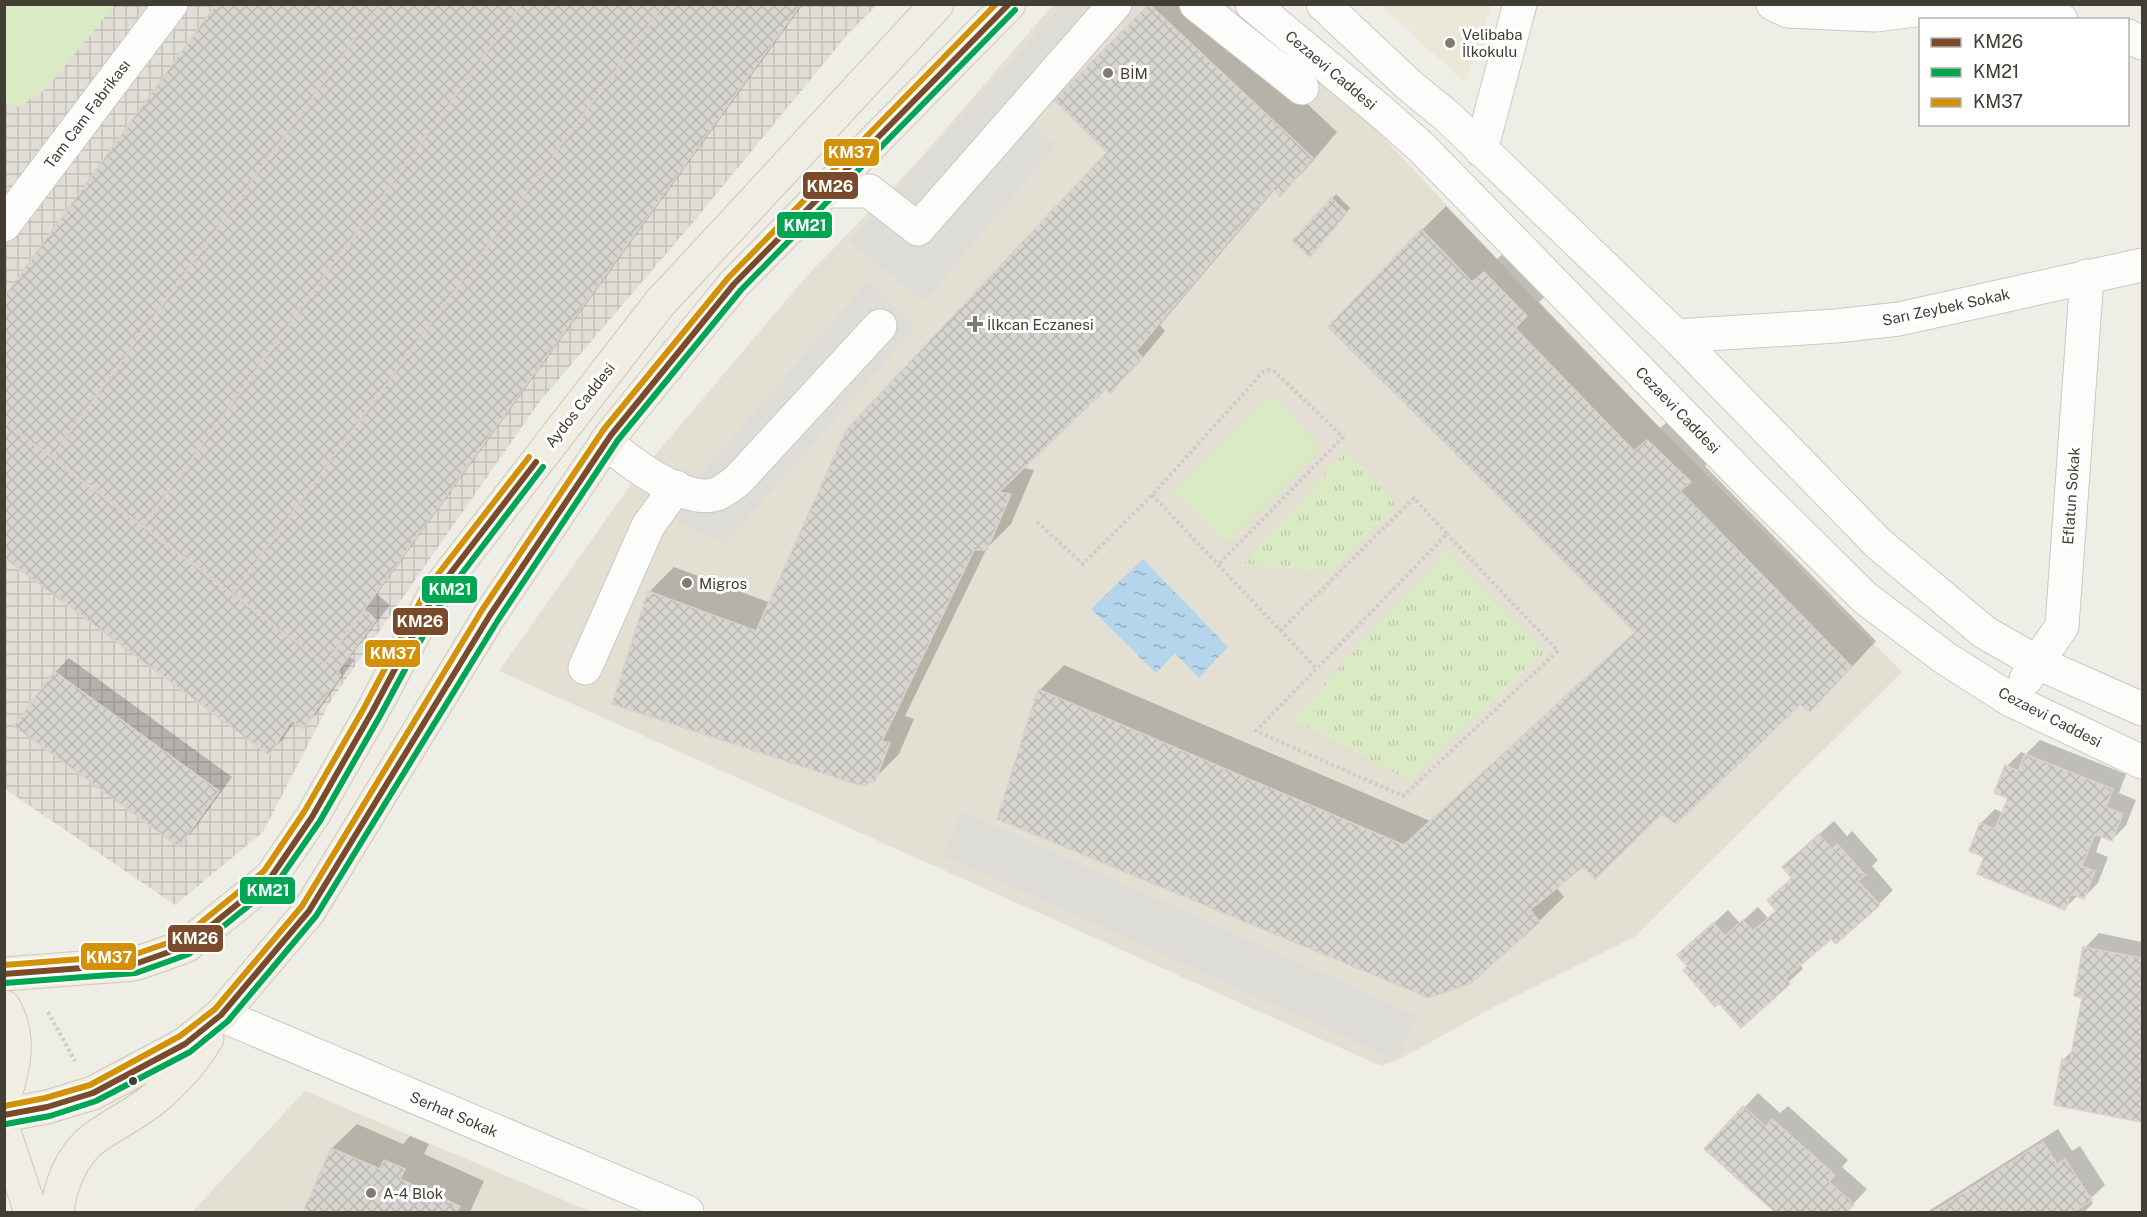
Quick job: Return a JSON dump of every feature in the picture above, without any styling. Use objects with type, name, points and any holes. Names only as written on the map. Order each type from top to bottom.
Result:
[{"type":"main road","name":"Aydos Caddesi","points":[[19,973],[135,964],[186,946],[272,877],[312,817],[372,712],[436,592],[659,304],[937,4]]},
{"type":"main road","points":[[51,1205],[71,1166],[91,1141],[154,1098],[196,1057],[221,1015],[309,911],[490,615],[606,442],[734,284],[1009,4]]},
{"type":"main road","points":[[4,1007],[9,1016],[16,1046],[12,1076],[4,1098]]},
{"type":"main road","points":[[4,1115],[47,1107],[93,1093],[185,1044],[221,1015]]},
{"type":"main road","points":[[4,1132],[31,1212]]},
{"type":"street","name":"Tam Cam Fabrikası","points":[[4,225],[171,4]]},
{"type":"street","points":[[824,191],[869,191],[918,229],[1115,4]]},
{"type":"street","points":[[1196,4],[1302,88]]},
{"type":"street","name":"Cezaevi Caddesi","points":[[1252,4],[1422,148],[1752,486],[1865,598],[1945,658],[2011,700],[2142,762]]},
{"type":"street","points":[[1323,4],[1409,85],[1448,117],[1676,336],[1879,544],[1984,632],[2038,663],[2142,709]]},
{"type":"street","points":[[1481,150],[1520,4]]},
{"type":"street","points":[[1773,4],[1788,10],[1875,15],[1964,4]]},
{"type":"street","points":[[1972,4],[2050,18]]},
{"type":"street","name":"Sarı Zeybek Sokak","points":[[1676,336],[1836,326],[1899,319],[2142,265]]},
{"type":"street","name":"Eflatun Sokak","points":[[2011,700],[2062,626],[2087,276]]},
{"type":"street","points":[[606,442],[629,462],[660,481],[697,496],[717,494],[737,481],[880,326]]},
{"type":"street","points":[[585,668],[648,526],[676,487]]},
{"type":"street","name":"Serhat Sokak","points":[[221,1015],[687,1212]]},
{"type":"path","points":[[1037,522],[1083,564],[1152,495],[1263,372],[1269,370],[1277,374],[1343,437],[1218,565]]},
{"type":"path","points":[[1152,495],[1317,669]]},
{"type":"path","points":[[1280,631],[1414,498],[1558,651],[1403,796],[1256,731],[1447,534]]},
{"type":"path","points":[[19,973],[40,1000],[93,1093]]},
{"type":"shaded area","points":[[1226,4],[1339,90],[1573,340],[1902,672],[1634,937],[1492,1008],[1398,1060],[1381,1066],[499,671],[634,480],[805,278],[919,160],[1053,5]]},
{"type":"shaded area","points":[[4,5],[877,5],[847,35],[695,220],[540,401],[330,702],[263,832],[175,905],[5,789]]},
{"type":"shaded area","points":[[1062,5],[1140,5],[1031,123],[1056,145],[924,302],[849,241]]},
{"type":"shaded area","name":"Velibaba İlkokulu","points":[[1380,5],[1492,5],[1465,82]]},
{"type":"shaded area","points":[[868,281],[916,327],[725,544],[678,522],[687,490]]},
{"type":"shaded area","points":[[962,811],[1417,1016],[1397,1060],[942,855]]},
{"type":"shaded area","points":[[305,1091],[592,1212],[192,1212]]},
{"type":"green space","points":[[4,5],[115,5],[46,89],[19,107],[5,103]]},
{"type":"green space","points":[[1270,395],[1321,448],[1227,542],[1173,491]]},
{"type":"green space","points":[[1346,451],[1396,504],[1329,573],[1244,563]]},
{"type":"green space","points":[[1447,551],[1545,652],[1409,780],[1292,719]]},
{"type":"water","points":[[1143,559],[1228,647],[1199,678],[1175,653],[1156,673],[1091,609]]},
{"type":"building","points":[[216,4],[380,4],[52,457],[4,422],[4,297]]},
{"type":"building","points":[[380,4],[522,4],[143,526],[52,457]]},
{"type":"building","points":[[522,4],[664,4],[233,594],[143,526]]},
{"type":"building","points":[[664,4],[801,4],[325,664],[233,594]]},
{"type":"building","points":[[1149,4],[1313,158],[1280,197],[1273,189],[1136,351],[1142,357],[1110,394],[1106,389],[999,492],[1011,494],[987,550],[974,550],[882,741],[890,743],[875,781],[862,786],[612,704],[648,591],[756,631],[846,430],[1107,152],[1054,100]]},
{"type":"building","points":[[1331,198],[1347,213],[1310,257],[1292,241]]},
{"type":"building","points":[[1421,229],[1472,282],[1484,272],[1527,316],[1515,328],[1634,451],[1647,440],[1691,482],[1680,491],[1852,667],[1810,712],[1800,705],[1676,824],[1662,814],[1595,879],[1583,867],[1530,910],[1540,922],[1471,983],[1429,998],[997,819],[1038,689],[1404,845],[1635,632],[1328,327]]},
{"type":"building","points":[[4,422],[325,664],[364,609],[376,620],[337,672],[341,675],[303,729],[292,720],[269,755],[4,558]]},
{"type":"building","points":[[54,671],[219,791],[179,847],[14,726]]},
{"type":"building","points":[[2025,754],[2113,789],[2106,807],[2123,814],[2112,841],[2095,834],[2082,866],[2095,871],[2084,899],[2071,894],[2065,910],[1977,874],[1984,857],[1969,851],[1980,823],[1995,829],[2008,798],[1994,793],[2005,765],[2018,771]]},
{"type":"building","points":[[1819,834],[1832,849],[1837,844],[1865,875],[1858,881],[1880,905],[1836,944],[1831,939],[1786,978],[1790,984],[1741,1028],[1719,1003],[1715,1007],[1683,970],[1687,966],[1677,955],[1713,923],[1725,936],[1743,920],[1753,931],[1776,911],[1767,900],[1792,878],[1782,867]]},
{"type":"building","points":[[2083,947],[2142,958],[2142,1122],[2054,1105],[2062,1059],[2070,1061],[2082,998],[2074,996]]},
{"type":"building","points":[[1743,1106],[1766,1127],[1772,1119],[1835,1175],[1829,1182],[1854,1204],[1847,1212],[1775,1212],[1704,1149]]},
{"type":"building","points":[[2043,1142],[2057,1164],[2065,1159],[2092,1200],[2076,1212],[1933,1212]]},
{"type":"building","name":"A-4 Blok","points":[[331,1148],[380,1169],[384,1160],[405,1169],[400,1179],[460,1206],[457,1212],[303,1212]]},
{"type":"transit line","name":"KM37","points":[[4,1106],[45,1098],[90,1085],[180,1036],[215,1009],[302,906],[482,610],[604,429],[728,278],[996,4]]},
{"type":"transit line","name":"KM26","points":[[4,1115],[47,1107],[93,1093],[185,1044],[221,1015],[309,911],[490,615],[611,435],[734,284],[1009,4]]},
{"type":"transit line","name":"KM21","points":[[6,1124],[50,1116],[96,1101],[190,1052],[228,1021],[316,916],[498,620],[618,440],[741,290],[1015,10]]},
{"type":"transit line","name":"KM37","points":[[4,965],[133,955],[182,938],[264,871],[304,812],[364,708],[428,587],[529,457]]},
{"type":"transit line","name":"KM26","points":[[4,974],[135,964],[186,946],[271,877],[312,817],[372,712],[436,592],[536,462]]},
{"type":"transit line","name":"KM21","points":[[5,983],[136,973],[189,954],[277,883],[320,821],[444,597],[543,467]]},
{"type":"place","name":"Velibaba İlkokulu","points":[[1450,43]]},
{"type":"place","name":"BİM","points":[[1108,73]]},
{"type":"place","name":"İlkcan Eczanesi","points":[[975,324]]},
{"type":"place","name":"Migros","points":[[687,583]]},
{"type":"place","name":"A-4 Blok","points":[[371,1193]]}]
